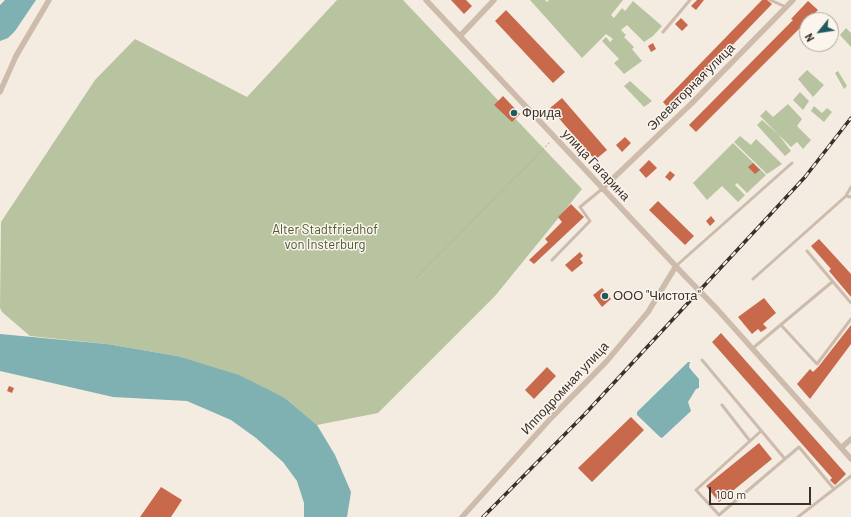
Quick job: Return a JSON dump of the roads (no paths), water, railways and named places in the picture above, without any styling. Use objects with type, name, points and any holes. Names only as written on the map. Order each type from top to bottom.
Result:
[{"type":"street","points":[[0,92],[16,56],[49,0]]},
{"type":"street","name":"улица Гагарина","points":[[426,0],[602,189],[754,348]]},
{"type":"street","points":[[460,36],[494,0]]},
{"type":"street","name":"Элеваторная улица","points":[[602,189],[692,103],[793,0]]},
{"type":"street","name":"Ипподромная улица","points":[[462,517],[552,417],[606,362],[648,312],[676,266]]},
{"type":"street","points":[[754,348],[851,458]]},
{"type":"street","points":[[841,448],[851,438]]},
{"type":"lane","points":[[663,32],[690,0]]},
{"type":"lane","points":[[770,0],[786,7]]},
{"type":"lane","points":[[676,266],[792,163]]},
{"type":"lane","points":[[753,279],[846,196],[851,188]]},
{"type":"lane","points":[[552,260],[590,221],[580,207],[602,189]]},
{"type":"lane","points":[[846,196],[851,197]]},
{"type":"lane","points":[[807,251],[851,303]]},
{"type":"lane","points":[[754,348],[832,282]]},
{"type":"lane","points":[[781,325],[817,364],[851,319]]},
{"type":"lane","points":[[702,360],[785,459]]},
{"type":"lane","points":[[722,405],[750,441]]},
{"type":"lane","points":[[761,431],[696,490],[719,515],[799,448],[834,489]]},
{"type":"lane","points":[[798,517],[851,476]]},
{"type":"water","points":[[5,0],[36,0],[15,31],[8,38],[0,41],[0,5]]},
{"type":"water","points":[[0,334],[107,344],[177,356],[239,375],[285,398],[317,425],[335,455],[351,492],[347,517],[304,517],[304,503],[297,481],[283,462],[256,438],[231,420],[187,401],[113,397],[0,371]]},
{"type":"water","points":[[688,362],[690,362],[689,367],[699,379],[699,388],[696,389],[688,402],[691,411],[662,438],[637,415],[637,412]]},
{"type":"railway","points":[[483,517],[584,415],[805,177],[851,118]]},
{"type":"place","name":"Фрида","points":[[514,113]]},
{"type":"place","name":"ООО \"Чистота\"","points":[[605,296]]},
{"type":"park label","name":"Alter Stadtfriedhof von Insterburg","points":[[325,238]]}]
